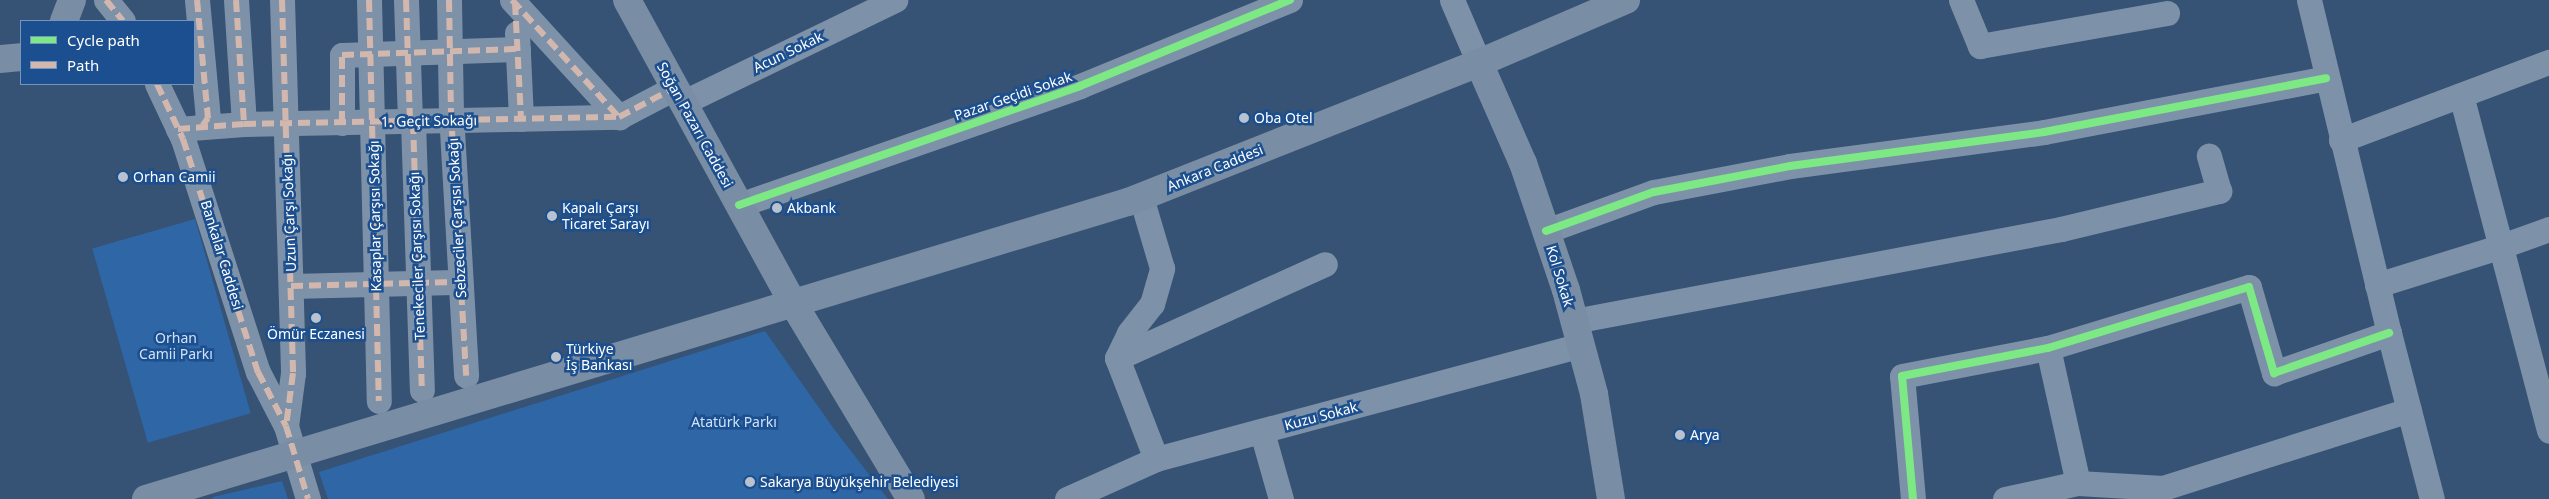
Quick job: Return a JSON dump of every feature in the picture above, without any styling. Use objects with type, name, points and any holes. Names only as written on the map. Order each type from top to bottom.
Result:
[{"type":"main road","points":[[64,20],[72,0]]},
{"type":"main road","name":"Soğan Pazarı Caddesi","points":[[627,0],[793,303],[910,499]]},
{"type":"main road","name":"Ankara Caddesi","points":[[146,499],[1141,197],[1479,63],[1626,0]]},
{"type":"main road","points":[[0,59],[20,57]]},
{"type":"main road","name":"Kol Sokak","points":[[1479,63],[1520,154],[1577,333],[1594,394],[1611,499]]},
{"type":"main road","points":[[199,499],[226,475]]},
{"type":"street","points":[[106,0],[122,20]]},
{"type":"street","points":[[197,0],[208,118],[203,125]]},
{"type":"street","points":[[236,0],[244,124]]},
{"type":"street","name":"Uzun Çarşı Sokağı","points":[[282,0],[293,373],[286,426]]},
{"type":"street","name":"Kasaplar Çarşısı Sokağı","points":[[369,0],[379,401]]},
{"type":"street","name":"Tenekeciler Çarşısı Sokağı","points":[[406,0],[422,390]]},
{"type":"street","name":"Sebzeciler Çarşısı Sokağı","points":[[449,0],[452,121],[466,376]]},
{"type":"street","name":"Acun Sokak","points":[[678,95],[895,0]]},
{"type":"street","name":"Pazar Geçidi Sokak","points":[[739,205],[1080,86],[1255,7],[1290,0]]},
{"type":"street","points":[[1452,0],[1479,63]]},
{"type":"street","points":[[1961,0],[1980,46],[2167,13]]},
{"type":"street","points":[[2309,0],[2341,140],[2432,499]]},
{"type":"street","points":[[514,2],[521,119]]},
{"type":"street","points":[[514,2],[620,116]]},
{"type":"street","points":[[342,123],[342,55],[408,51],[518,49]]},
{"type":"street","points":[[2341,140],[2549,62]]},
{"type":"street","points":[[1546,231],[1654,192],[1790,166],[2044,132],[2326,78]]},
{"type":"street","name":"Bankalar Caddesi","points":[[157,85],[178,129],[204,196],[258,372],[286,426],[308,499]]},
{"type":"street","name":"1. Geçit Sokağı","points":[[178,129],[203,125],[620,116],[678,95]]},
{"type":"street","points":[[2461,95],[2549,431]]},
{"type":"street","name":"Kuzu Sokak","points":[[1067,499],[1156,459],[1262,432],[1577,333],[2061,229],[2219,191],[2209,156]]},
{"type":"street","points":[[1141,197],[1162,268],[1152,304],[1129,333],[1117,358],[1156,459]]},
{"type":"street","points":[[2377,285],[2500,247],[2549,229]]},
{"type":"street","points":[[1117,358],[1325,264]]},
{"type":"street","points":[[291,286],[454,282]]},
{"type":"street","points":[[1913,499],[1902,376],[2048,348],[2250,286],[2274,373],[2389,333]]},
{"type":"street","points":[[2048,348],[2078,483]]},
{"type":"street","points":[[2005,499],[2078,483],[2163,493],[2409,410]]},
{"type":"street","points":[[1262,432],[1281,499]]},
{"type":"green space","name":"Orhan Camii Parkı","points":[[195,219],[251,413],[148,443],[92,248]]},
{"type":"green space","name":"Atatürk Parkı","points":[[765,331],[834,429],[888,499],[328,499],[319,472]]},
{"type":"green space","points":[[282,481],[288,499],[212,499],[213,497]]},
{"type":"marked path","points":[[106,0],[122,20]]},
{"type":"marked path","points":[[197,0],[208,118],[203,125]]},
{"type":"marked path","points":[[236,0],[244,124]]},
{"type":"marked path","points":[[282,0],[293,373],[286,426]]},
{"type":"marked path","points":[[369,0],[379,401]]},
{"type":"marked path","points":[[406,0],[410,122]]},
{"type":"marked path","points":[[449,0],[451,113],[466,376]]},
{"type":"marked path","points":[[512,0],[619,117]]},
{"type":"marked path","points":[[515,3],[521,119]]},
{"type":"marked path","points":[[342,123],[342,55],[518,49]]},
{"type":"marked path","points":[[157,85],[183,139],[258,372],[286,426],[308,499]]},
{"type":"marked path","points":[[178,129],[244,124],[619,117],[674,88]]},
{"type":"marked path","points":[[413,122],[422,390]]},
{"type":"marked path","points":[[291,286],[454,282]]},
{"type":"cycle path","points":[[739,205],[1080,86],[1290,0]]},
{"type":"cycle path","points":[[1546,231],[1654,192],[1790,166],[2044,132],[2326,78]]},
{"type":"cycle path","points":[[1913,499],[1902,376],[2048,348],[2249,287],[2274,373],[2389,333]]},
{"type":"place","name":"Oba Otel","points":[[1244,118]]},
{"type":"place","name":"Orhan Camii","points":[[123,177]]},
{"type":"place","name":"Akbank","points":[[777,208]]},
{"type":"place","name":"Kapalı Çarşı Ticaret Sarayı","points":[[552,216]]},
{"type":"place","name":"Ömür Eczanesi","points":[[316,318]]},
{"type":"place","name":"Türkiye İş Bankası","points":[[556,357]]},
{"type":"place","name":"Arya","points":[[1680,435]]},
{"type":"place","name":"Sakarya Büyükşehir Belediyesi","points":[[750,482]]}]
